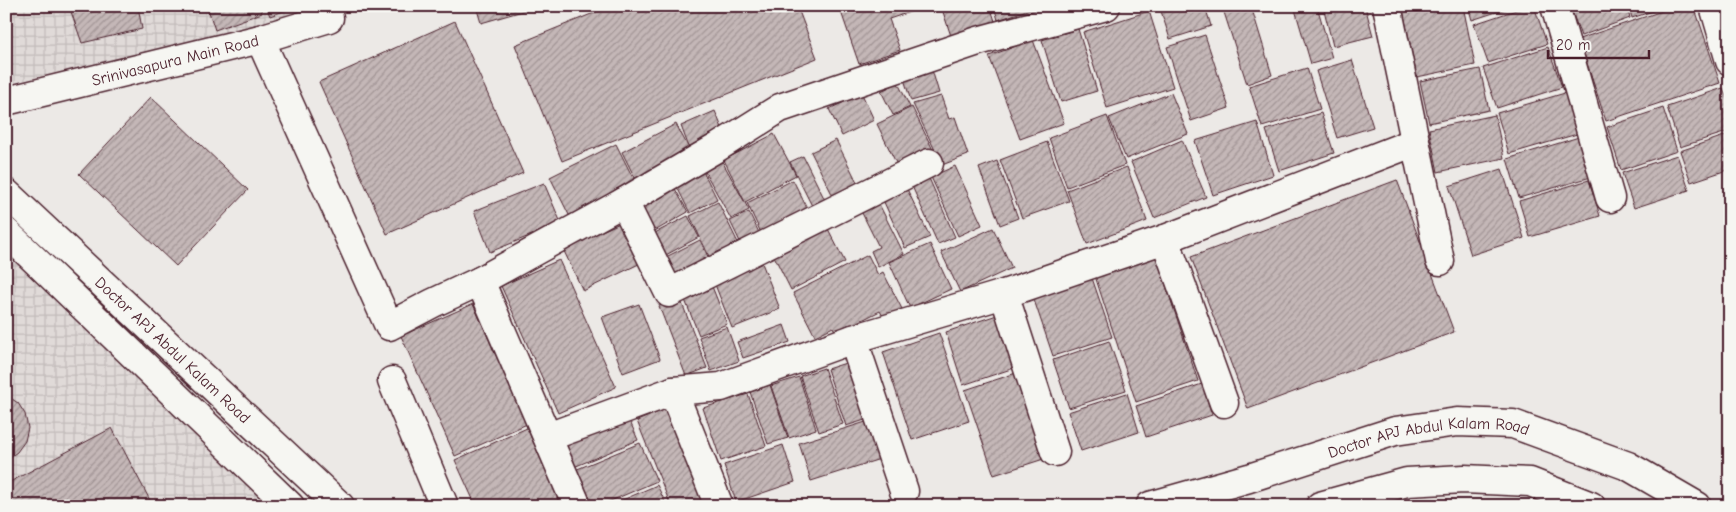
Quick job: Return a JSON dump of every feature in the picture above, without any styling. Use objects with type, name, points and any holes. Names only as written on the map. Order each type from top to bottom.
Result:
[{"type":"street","name":"Srinivasapura Main Road","points":[[6,102],[260,40],[329,18],[325,6]]},
{"type":"street","points":[[260,40],[389,326],[480,281],[624,202],[780,108],[978,41],[1106,6]]},
{"type":"street","points":[[1387,6],[1440,261]]},
{"type":"street","points":[[1555,6],[1610,198]]},
{"type":"street","points":[[1714,6],[1730,61]]},
{"type":"street","points":[[548,437],[673,392],[721,387],[853,340],[1004,294],[1165,239],[1415,142]]},
{"type":"street","points":[[624,202],[669,293],[929,163]]},
{"type":"street","name":"Doctor APJ Abdul Kalam Road","points":[[6,193],[340,506]]},
{"type":"street","points":[[6,232],[290,506]]},
{"type":"street","points":[[1165,239],[1224,403]]},
{"type":"street","points":[[480,281],[577,506]]},
{"type":"street","points":[[1004,294],[1055,452]]},
{"type":"street","points":[[853,340],[904,491]]},
{"type":"street","points":[[392,380],[444,506]]},
{"type":"street","points":[[673,392],[719,506]]},
{"type":"street","name":"Doctor APJ Abdul Kalam Road","points":[[1150,506],[1248,478],[1395,431],[1457,422],[1513,424],[1628,466],[1697,506]]},
{"type":"street","points":[[1320,506],[1407,482],[1464,479],[1530,482],[1591,506]]},
{"type":"shaded area","points":[[6,6],[310,6],[312,14],[6,84]]},
{"type":"shaded area","points":[[6,254],[269,506],[6,506]]},
{"type":"building","points":[[69,6],[138,6],[142,29],[82,43]]},
{"type":"building","points":[[207,6],[260,6],[262,13],[215,30]]},
{"type":"building","points":[[266,6],[297,6],[270,16]]},
{"type":"building","points":[[476,6],[540,6],[481,23]]},
{"type":"building","points":[[611,6],[797,6],[817,58],[562,161],[515,45]]},
{"type":"building","points":[[839,6],[928,6],[889,19],[900,50],[859,64]]},
{"type":"building","points":[[941,6],[990,6],[995,21],[951,36]]},
{"type":"building","points":[[994,6],[1039,6],[998,20]]},
{"type":"building","points":[[1166,6],[1205,6],[1211,26],[1170,39],[1160,8]]},
{"type":"building","points":[[1222,6],[1251,6],[1272,75],[1247,84]]},
{"type":"building","points":[[1294,6],[1317,6],[1332,58],[1311,64]]},
{"type":"building","points":[[1323,6],[1365,6],[1373,36],[1333,46]]},
{"type":"building","points":[[1402,6],[1463,6],[1475,65],[1417,77]]},
{"type":"building","points":[[1468,6],[1515,6],[1472,20]]},
{"type":"building","points":[[1528,6],[1534,6],[1547,44],[1488,63],[1474,24]]},
{"type":"building","points":[[1570,6],[1626,6],[1630,18],[1581,36]]},
{"type":"building","points":[[1629,6],[1668,6],[1632,18]]},
{"type":"building","points":[[1677,6],[1694,6],[1720,83],[1606,121],[1579,39]]},
{"type":"building","points":[[1149,11],[1173,87],[1107,108],[1083,32]]},
{"type":"building","points":[[455,21],[523,173],[387,234],[319,82]]},
{"type":"building","points":[[1078,29],[1097,91],[1061,102],[1042,40]]},
{"type":"building","points":[[1205,35],[1229,108],[1191,121],[1167,47]]},
{"type":"building","points":[[1033,40],[1064,123],[1020,139],[989,56]]},
{"type":"building","points":[[1548,47],[1562,87],[1497,108],[1483,68]]},
{"type":"building","points":[[1352,60],[1373,127],[1337,138],[1316,71]]},
{"type":"building","points":[[1307,68],[1320,109],[1262,127],[1249,86]]},
{"type":"building","points":[[1480,69],[1489,110],[1429,123],[1420,81]]},
{"type":"building","points":[[932,70],[939,93],[911,101],[904,79]]},
{"type":"building","points":[[898,83],[910,107],[893,115],[881,91]]},
{"type":"building","points":[[1723,88],[1730,108],[1730,131],[1680,147],[1667,107]]},
{"type":"building","points":[[1171,93],[1188,134],[1126,159],[1109,118]]},
{"type":"building","points":[[1565,93],[1577,134],[1509,154],[1497,113]]},
{"type":"building","points":[[862,94],[874,120],[842,136],[829,109]]},
{"type":"building","points":[[941,96],[949,119],[955,117],[968,155],[942,165],[913,104]]},
{"type":"building","points":[[151,97],[248,190],[176,266],[79,174]]},
{"type":"building","points":[[912,107],[933,150],[898,167],[877,124]]},
{"type":"building","points":[[1663,108],[1677,151],[1621,170],[1607,127]]},
{"type":"building","points":[[715,111],[725,135],[690,150],[681,126]]},
{"type":"building","points":[[1321,113],[1334,153],[1279,171],[1266,130]]},
{"type":"building","points":[[1495,115],[1504,158],[1438,172],[1429,129]]},
{"type":"building","points":[[1107,116],[1125,165],[1067,187],[1049,138]]},
{"type":"building","points":[[1257,122],[1273,175],[1213,195],[1195,141]]},
{"type":"building","points":[[676,124],[693,156],[638,184],[622,152]]},
{"type":"building","points":[[774,134],[796,175],[745,202],[724,160]]},
{"type":"building","points":[[1730,134],[1730,169],[1691,182],[1680,151]]},
{"type":"building","points":[[1579,137],[1591,177],[1519,198],[1507,159]]},
{"type":"building","points":[[836,140],[860,188],[835,200],[811,152]]},
{"type":"building","points":[[1182,140],[1206,197],[1154,218],[1131,162]]},
{"type":"building","points":[[1047,142],[1069,201],[1022,218],[1000,160]]},
{"type":"building","points":[[616,144],[637,186],[571,219],[550,177]]},
{"type":"building","points":[[1677,155],[1689,190],[1634,208],[1622,173]]},
{"type":"building","points":[[803,156],[827,204],[814,210],[790,162]]},
{"type":"building","points":[[722,161],[749,210],[731,219],[704,170]]},
{"type":"building","points":[[997,161],[1018,218],[1000,225],[979,168]]},
{"type":"building","points":[[955,166],[982,225],[958,236],[931,177]]},
{"type":"building","points":[[1127,167],[1147,221],[1087,244],[1067,190]]},
{"type":"building","points":[[1502,169],[1524,238],[1471,255],[1449,186]]},
{"type":"building","points":[[703,171],[717,199],[690,213],[676,185]]},
{"type":"building","points":[[928,176],[955,237],[938,244],[911,184]]},
{"type":"building","points":[[793,180],[811,216],[764,239],[747,203]]},
{"type":"building","points":[[1397,180],[1454,332],[1248,409],[1191,257]]},
{"type":"building","points":[[1589,180],[1600,216],[1530,237],[1519,201]]},
{"type":"building","points":[[544,183],[561,223],[490,252],[474,211]]},
{"type":"building","points":[[674,187],[688,212],[653,232],[639,207]]},
{"type":"building","points":[[907,189],[930,237],[905,248],[883,200]]},
{"type":"building","points":[[718,202],[743,253],[714,267],[690,216]]},
{"type":"building","points":[[878,202],[904,254],[878,267],[871,251],[879,247],[861,211]]},
{"type":"building","points":[[749,212],[763,241],[744,250],[730,221]]},
{"type":"building","points":[[688,216],[699,237],[664,256],[653,234]]},
{"type":"building","points":[[624,221],[643,262],[583,291],[563,249]]},
{"type":"building","points":[[826,225],[845,262],[791,290],[772,252]]},
{"type":"building","points":[[993,228],[1012,268],[960,292],[941,252]]},
{"type":"building","points":[[700,240],[713,267],[677,285],[664,258]]},
{"type":"building","points":[[930,244],[951,289],[910,308],[889,262]]},
{"type":"building","points":[[868,255],[878,275],[883,272],[902,309],[884,318],[880,311],[836,333],[833,327],[815,336],[793,293]]},
{"type":"building","points":[[1156,256],[1198,381],[1136,402],[1095,276]]},
{"type":"building","points":[[559,260],[616,387],[558,413],[501,286]]},
{"type":"building","points":[[762,263],[780,309],[732,328],[714,282]]},
{"type":"building","points":[[1092,278],[1112,337],[1053,356],[1033,297]]},
{"type":"building","points":[[711,284],[727,324],[699,335],[683,295]]},
{"type":"building","points":[[680,298],[707,368],[686,376],[659,306]]},
{"type":"building","points":[[473,304],[527,424],[455,456],[401,336]]},
{"type":"building","points":[[639,304],[660,359],[623,373],[602,317]]},
{"type":"building","points":[[1003,313],[1020,366],[963,385],[946,332]]},
{"type":"building","points":[[784,325],[790,342],[743,358],[737,342]]},
{"type":"building","points":[[727,327],[739,361],[711,371],[699,337]]},
{"type":"building","points":[[939,333],[969,421],[912,440],[883,352]]},
{"type":"building","points":[[1109,341],[1126,390],[1069,408],[1053,360]]},
{"type":"building","points":[[852,361],[871,418],[846,426],[827,369]]},
{"type":"building","points":[[824,368],[843,424],[819,432],[800,376]]},
{"type":"building","points":[[1025,370],[1053,456],[994,475],[965,390]]},
{"type":"building","points":[[799,377],[816,429],[789,438],[771,386]]},
{"type":"building","points":[[1202,384],[1212,415],[1146,437],[1136,406]]},
{"type":"building","points":[[770,385],[788,438],[768,444],[750,392]]},
{"type":"building","points":[[1127,393],[1139,432],[1081,451],[1068,412]]},
{"type":"building","points":[[748,394],[766,446],[721,461],[703,408]]},
{"type":"building","points":[[6,395],[18,403],[25,414],[28,428],[25,441],[17,452],[6,460]]},
{"type":"building","points":[[671,407],[711,506],[671,506],[637,421]]},
{"type":"building","points":[[628,417],[638,440],[574,467],[564,444]]},
{"type":"building","points":[[869,421],[880,459],[811,481],[799,443]]},
{"type":"building","points":[[112,428],[153,506],[6,506],[6,484]]},
{"type":"building","points":[[527,428],[562,506],[476,506],[455,460]]},
{"type":"building","points":[[640,443],[657,481],[599,506],[590,506],[575,470]]},
{"type":"building","points":[[783,445],[795,482],[736,502],[724,465]]},
{"type":"building","points":[[657,485],[667,506],[609,506]]}]
